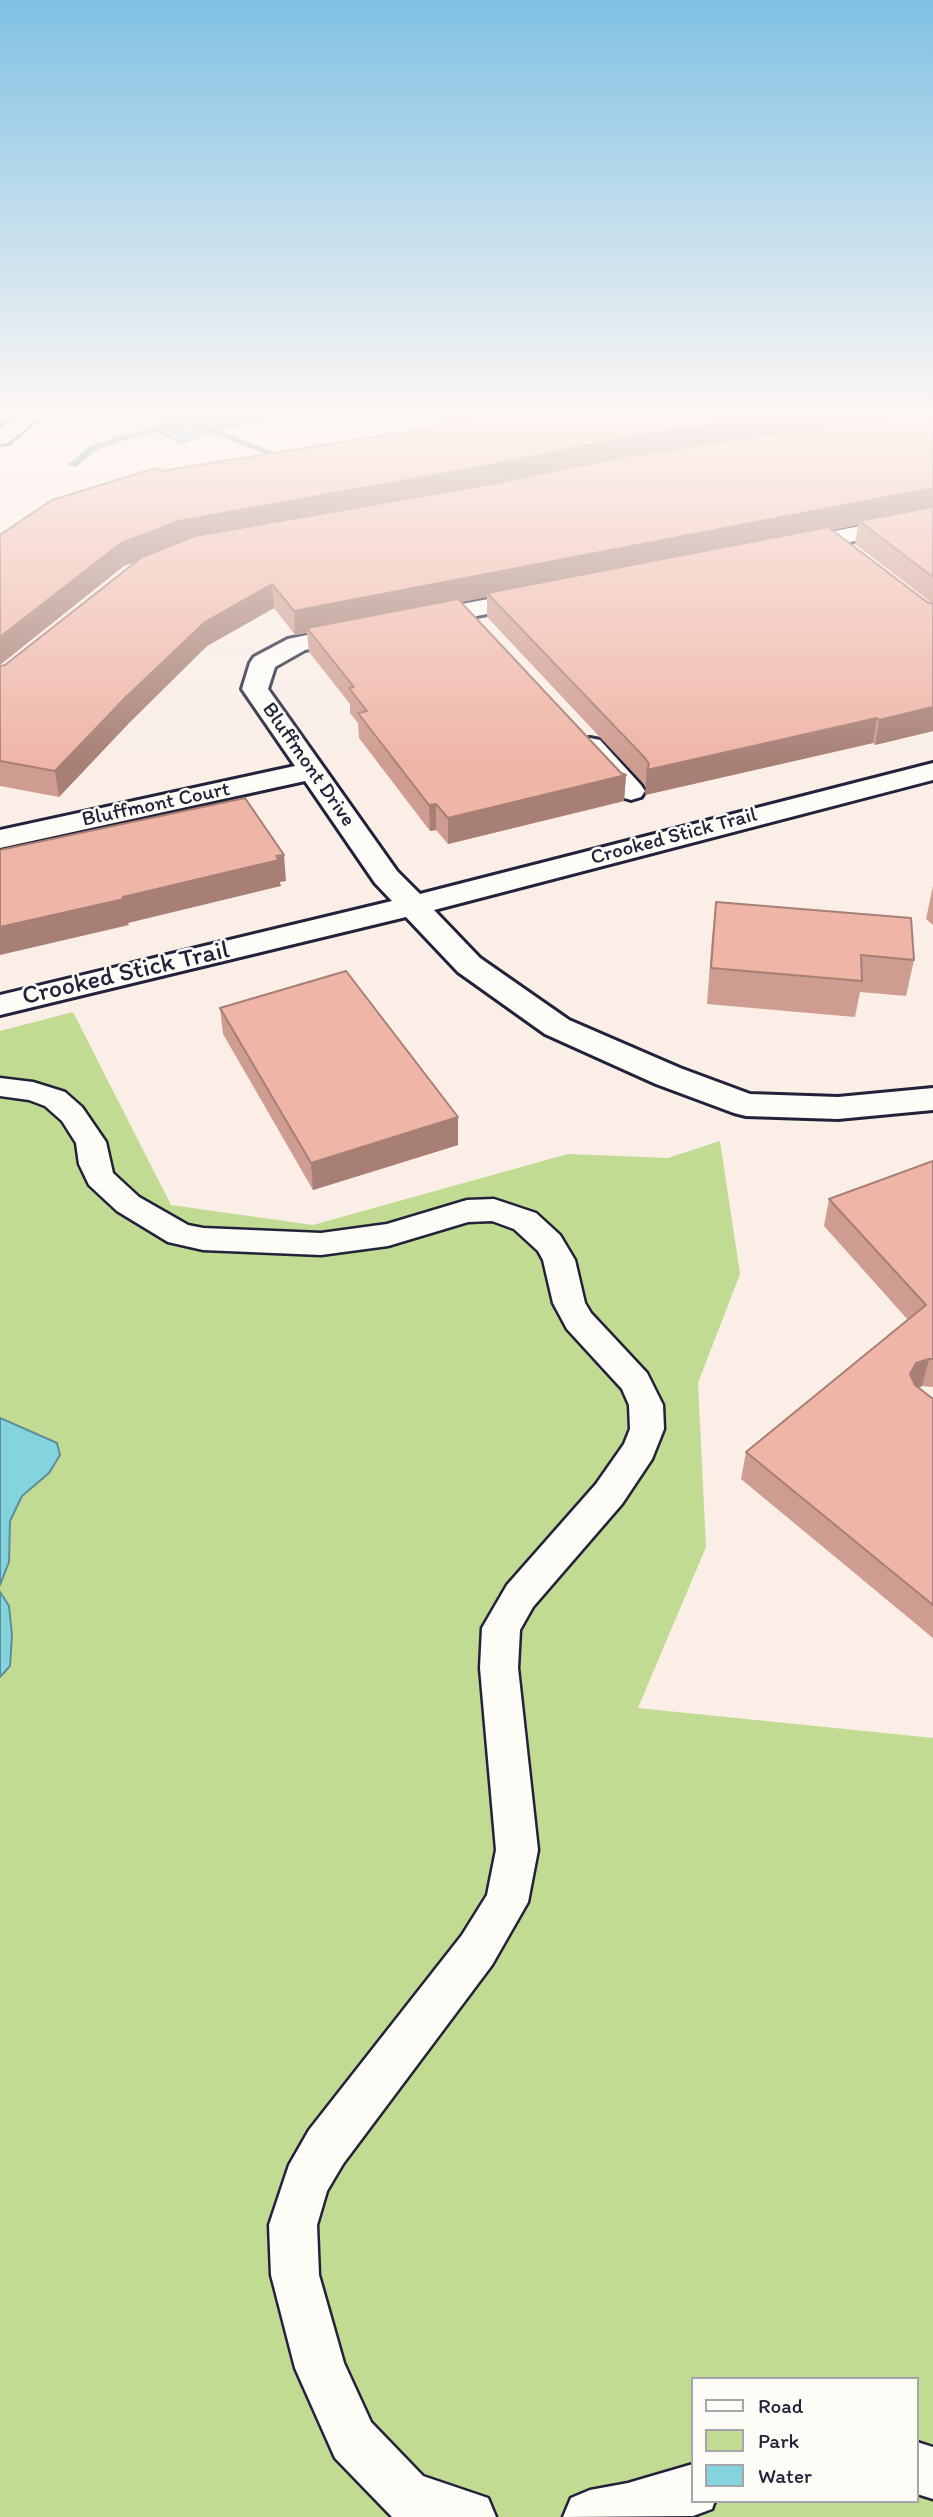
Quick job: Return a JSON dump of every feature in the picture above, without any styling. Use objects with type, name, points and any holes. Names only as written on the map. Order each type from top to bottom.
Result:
[{"type":"street","points":[[762,552],[873,530]]},
{"type":"street","points":[[829,539],[852,557]]},
{"type":"street","name":"Bluffmont Drive","points":[[415,905],[386,877],[256,689],[263,663],[297,644],[559,592]]},
{"type":"street","points":[[465,611],[483,631]]},
{"type":"street","points":[[575,731],[631,791]]},
{"type":"street","name":"Bluffmont Court","points":[[0,839],[313,771]]},
{"type":"street","name":"Crooked Stick Trail","points":[[0,1004],[415,905],[933,771]]},
{"type":"street","points":[[415,905],[468,965],[557,1027],[668,1076],[746,1105],[838,1108],[933,1099]]},
{"type":"lane","points":[[0,1087],[33,1091],[55,1099],[72,1114],[91,1142],[94,1164],[100,1178],[128,1204],[179,1234],[203,1240],[321,1244],[388,1235],[467,1211],[494,1210],[525,1221],[550,1243],[559,1260],[569,1303],[579,1321],[635,1382],[646,1405],[647,1429],[640,1449],[609,1494],[520,1595],[501,1628],[499,1668],[517,1850],[507,1902],[477,1950],[326,2147],[306,2182],[293,2225],[295,2274],[320,2368],[353,2440],[407,2497],[469,2517]]},
{"type":"lane","points":[[590,2517],[628,2510],[692,2490]]},
{"type":"green space","points":[[73,1012],[171,1205],[313,1225],[568,1154],[668,1158],[720,1141],[740,1274],[698,1383],[706,1547],[638,1708],[933,1738],[933,2517],[0,2517],[0,1031]]},
{"type":"water","points":[[0,1418],[57,1443],[60,1455],[49,1473],[22,1496],[10,1521],[9,1562],[0,1585]]},
{"type":"water","points":[[0,1592],[9,1606],[12,1635],[10,1666],[0,1677]]},
{"type":"building","points":[[7,530],[154,530],[121,543],[0,637],[0,535]]},
{"type":"building","points":[[227,530],[712,530],[294,611],[272,584],[205,622],[125,698],[55,771],[0,761],[0,666],[5,665],[142,557],[195,536]]},
{"type":"building","points":[[810,530],[833,530],[933,604],[933,707],[647,770],[649,764],[645,758],[487,593]]},
{"type":"building","points":[[872,530],[933,530],[933,577]]},
{"type":"building","points":[[458,599],[621,773],[626,775],[448,818],[436,804],[429,805],[358,713],[367,711],[349,688],[354,687],[307,628]]},
{"type":"building","points":[[245,798],[284,855],[276,856],[279,860],[0,927],[0,850]]},
{"type":"building","points":[[716,902],[911,918],[914,960],[861,955],[862,981],[711,968]]},
{"type":"building","points":[[346,971],[458,1117],[311,1163],[220,1008]]},
{"type":"building","points":[[933,1161],[933,1359],[916,1363],[910,1374],[915,1385],[933,1399],[933,1605],[746,1452],[926,1305],[829,1199]]}]
